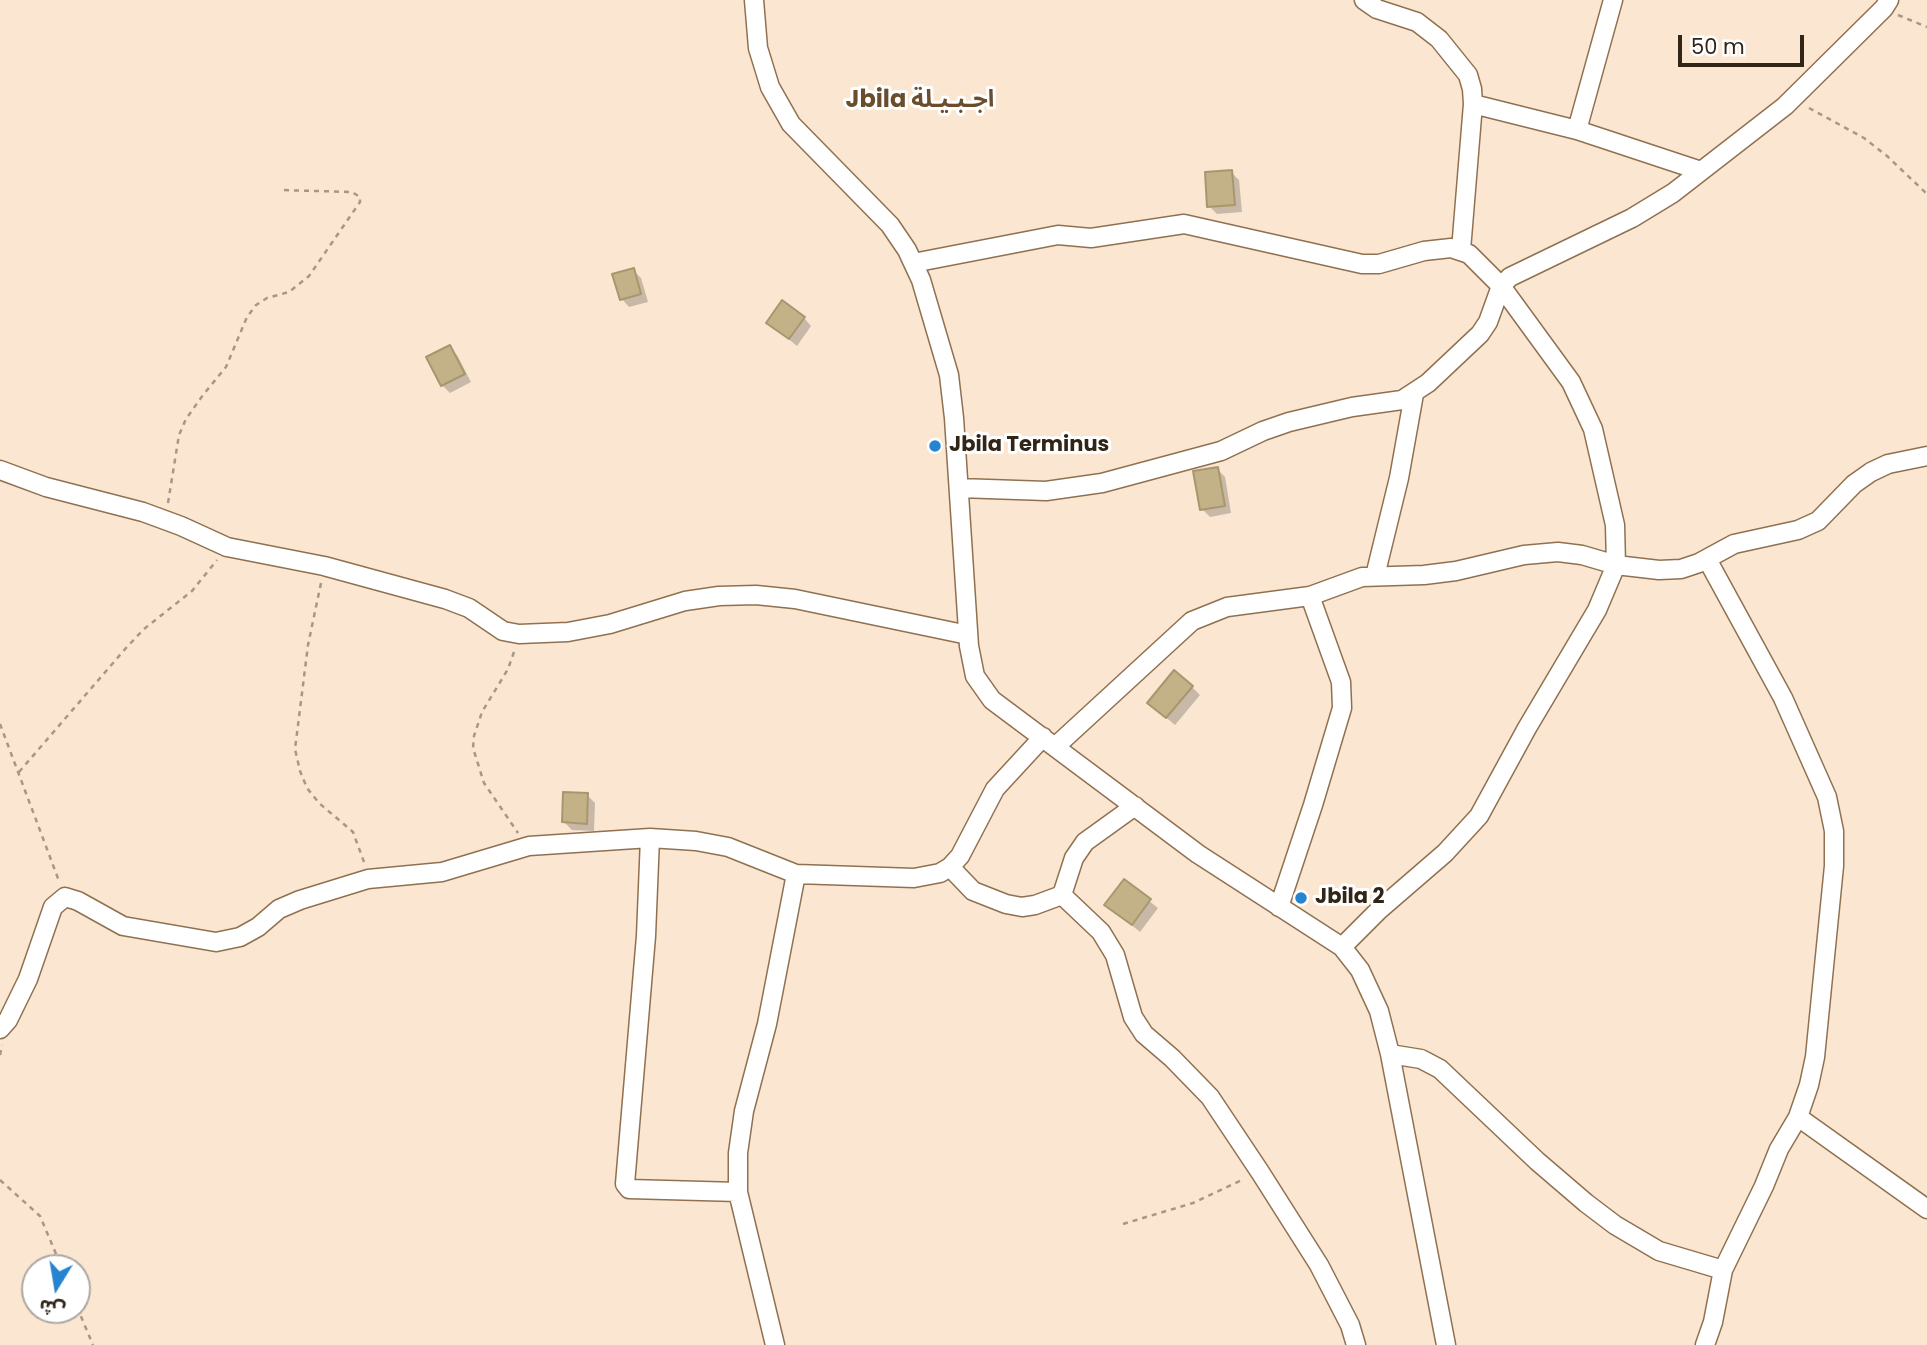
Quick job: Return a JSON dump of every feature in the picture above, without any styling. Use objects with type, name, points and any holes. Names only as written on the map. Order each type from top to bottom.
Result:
[{"type":"street","points":[[754,0],[758,48],[770,87],[791,124],[890,225],[921,280],[949,375],[968,635],[975,676],[992,700],[1198,854],[1342,947],[1360,970],[1379,1011],[1390,1054],[1446,1345]]},
{"type":"street","points":[[1364,0],[1377,9],[1417,22],[1439,38],[1468,75],[1473,104],[1461,250]]},
{"type":"street","points":[[1577,130],[1613,0]]},
{"type":"street","points":[[958,488],[1046,491],[1102,483],[1221,451],[1289,422],[1352,407],[1402,400],[1414,394],[1480,334],[1488,322],[1501,286],[1510,277],[1632,218],[1673,192],[1792,99],[1886,4]]},
{"type":"street","points":[[1473,104],[1577,130],[1701,171]]},
{"type":"street","points":[[913,263],[1058,235],[1091,238],[1184,224],[1362,264],[1379,264],[1424,251],[1451,248],[1469,254],[1501,286],[1571,382],[1593,429],[1615,525],[1616,565],[1597,610],[1479,816],[1445,853],[1379,909],[1342,947]]},
{"type":"street","points":[[1375,576],[1399,478],[1414,394]]},
{"type":"street","points":[[0,1029],[8,1020],[28,979],[53,907],[65,897],[78,901],[122,926],[216,942],[240,937],[258,927],[279,909],[300,900],[368,879],[442,872],[529,846],[650,838],[696,841],[728,847],[796,874],[914,878],[940,873],[960,856],[995,789],[1192,621],[1227,607],[1310,596],[1362,576],[1424,575],[1456,571],[1524,555],[1558,552],[1582,555],[1616,565],[1659,570],[1681,569],[1734,544],[1798,530],[1818,521],[1854,484],[1871,472],[1888,464],[1927,456]]},
{"type":"street","points":[[0,470],[166,520],[228,547],[324,566],[445,599],[469,608],[503,631],[519,634],[568,632],[610,624],[685,601],[719,596],[756,595],[795,599],[968,635]]},
{"type":"street","points":[[1705,1345],[1713,1322],[1723,1270],[1779,1149],[1798,1117],[1809,1085],[1815,1057],[1835,866],[1834,831],[1827,797],[1783,698],[1707,559]]},
{"type":"street","points":[[1279,907],[1342,708],[1341,682],[1310,596]]},
{"type":"street","points":[[1062,895],[1074,858],[1085,842],[1135,806]]},
{"type":"street","points":[[650,838],[646,936],[625,1184],[629,1189],[738,1192]]},
{"type":"street","points":[[950,867],[973,891],[1006,904],[1022,907],[1062,895]]},
{"type":"street","points":[[775,1345],[738,1192],[738,1153],[744,1111],[767,1024],[796,874]]},
{"type":"street","points":[[1062,895],[1101,932],[1115,955],[1133,1017],[1143,1034],[1172,1058],[1210,1097],[1260,1172],[1319,1265],[1350,1325],[1356,1345]]},
{"type":"street","points":[[1390,1054],[1421,1059],[1440,1069],[1537,1161],[1615,1225],[1659,1251],[1723,1270]]},
{"type":"street","points":[[1798,1117],[1927,1209]]},
{"type":"path","points":[[1886,4],[1927,27]]},
{"type":"path","points":[[1792,99],[1864,138],[1927,194]]},
{"type":"path","points":[[166,520],[179,435],[203,395],[226,367],[247,317],[256,305],[289,292],[309,276],[360,202],[357,194],[352,192],[280,190]]},
{"type":"path","points":[[19,772],[126,648],[144,629],[191,591],[228,547]]},
{"type":"path","points":[[324,566],[308,645],[295,749],[307,788],[319,803],[353,832],[360,845],[368,879]]},
{"type":"path","points":[[519,634],[508,669],[482,712],[473,748],[484,783],[529,846]]},
{"type":"path","points":[[0,724],[65,897]]},
{"type":"path","points":[[1123,1224],[1193,1203],[1260,1172]]},
{"type":"path","points":[[0,1180],[40,1216],[56,1254]]},
{"type":"path","points":[[84,1324],[93,1345]]},
{"type":"building","points":[[1232,170],[1235,205],[1207,207],[1205,172]]},
{"type":"building","points":[[634,268],[641,294],[620,300],[612,274]]},
{"type":"building","points":[[782,300],[805,317],[789,339],[766,323]]},
{"type":"building","points":[[450,345],[465,374],[441,386],[426,357]]},
{"type":"building","points":[[1218,467],[1225,506],[1200,510],[1193,471]]},
{"type":"building","points":[[1174,670],[1193,686],[1166,718],[1147,703]]},
{"type":"building","points":[[563,792],[588,793],[587,824],[562,822]]},
{"type":"building","points":[[1124,879],[1151,899],[1132,925],[1104,905]]},
{"type":"place","name":"Jbila Terminus","points":[[935,446]]},
{"type":"place","name":"Jbila 2","points":[[1301,898]]},
{"type":"district","name":"Jbila اجـبـيـلة","points":[[920,101]]}]
